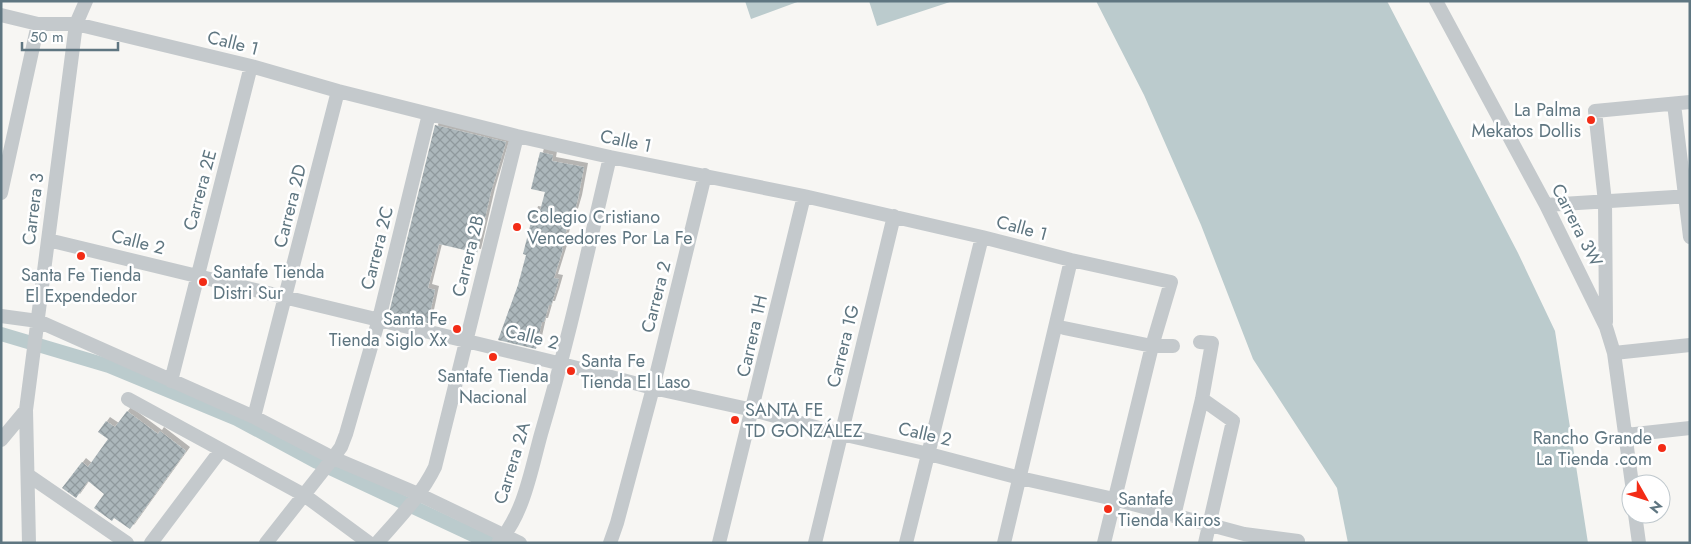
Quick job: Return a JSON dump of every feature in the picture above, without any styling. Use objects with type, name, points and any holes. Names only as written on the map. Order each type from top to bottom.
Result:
[{"type":"street","name":"Carrera 3","points":[[29,543],[26,410],[76,24],[86,1]]},
{"type":"street","name":"Carrera 3W","points":[[1436,1],[1546,205],[1606,327],[1614,353],[1631,474]]},
{"type":"street","name":"Calle 1","points":[[1,15],[38,24],[76,24],[251,66],[338,91],[610,158],[705,175],[804,196],[1171,282],[1152,346]]},
{"type":"street","points":[[1,193],[38,24]]},
{"type":"street","name":"Carrera 2E","points":[[171,381],[251,66]]},
{"type":"street","name":"Carrera 2D","points":[[254,417],[338,91]]},
{"type":"street","points":[[1606,327],[1605,202],[1595,111],[1690,102]]},
{"type":"street","points":[[1674,104],[1687,197],[1690,237]]},
{"type":"street","name":"Carrera 2C","points":[[266,543],[332,460],[341,447],[346,434],[378,320],[429,114]]},
{"type":"street","name":"Carrera 2B","points":[[377,543],[428,482],[435,467],[517,136]]},
{"type":"street","name":"Carrera 2A","points":[[502,539],[514,521],[526,489],[562,364],[610,158]]},
{"type":"street","name":"Carrera 2","points":[[610,543],[654,388],[705,175]]},
{"type":"street","name":"Carrera 1H","points":[[719,543],[804,196]]},
{"type":"street","points":[[1546,205],[1687,197]]},
{"type":"street","name":"Carrera 1G","points":[[815,543],[894,216]]},
{"type":"street","points":[[906,543],[982,237]]},
{"type":"street","name":"Calle 2","points":[[48,240],[654,388],[753,410],[841,434],[929,454],[1020,478],[1114,499],[1210,525],[1244,538],[1298,542]]},
{"type":"street","points":[[1004,543],[1071,260]]},
{"type":"street","points":[[1,316],[37,326],[254,417],[332,460],[417,496],[502,539],[520,543]]},
{"type":"street","points":[[1064,328],[1152,346],[1173,346]]},
{"type":"street","points":[[1174,516],[1202,399],[1206,342]]},
{"type":"street","points":[[1614,353],[1690,345]]},
{"type":"street","points":[[1104,543],[1152,346]]},
{"type":"street","points":[[128,399],[304,495],[369,543]]},
{"type":"street","points":[[1202,399],[1234,421],[1205,543]]},
{"type":"street","points":[[1,440],[26,410]]},
{"type":"street","points":[[1626,435],[1690,428]]},
{"type":"street","points":[[150,543],[221,450]]},
{"type":"street","points":[[28,475],[127,543]]},
{"type":"street","points":[[1636,524],[1639,543]]},
{"type":"shaded area","points":[[745,1],[800,1],[751,19]]},
{"type":"shaded area","points":[[869,1],[953,1],[877,26]]},
{"type":"shaded area","points":[[1096,1],[1387,1],[1518,253],[1555,331],[1588,543],[1348,543],[1337,488],[1253,359],[1201,225],[1144,95]]},
{"type":"building","points":[[435,125],[506,142],[491,192],[477,253],[439,244],[428,288],[435,290],[428,323],[389,313]]},
{"type":"building","points":[[540,152],[553,155],[552,161],[584,167],[578,199],[573,216],[570,215],[563,249],[554,278],[559,279],[551,305],[549,305],[544,322],[542,322],[536,349],[498,340],[518,285],[526,255],[523,254],[534,210],[540,211],[545,192],[531,189]]},
{"type":"building","points":[[127,411],[158,434],[160,431],[186,451],[130,529],[114,518],[112,521],[94,508],[104,494],[88,481],[76,498],[62,488],[82,462],[88,467],[108,439],[98,432],[106,421],[115,427]]},
{"type":"waterway","points":[[1,334],[109,366],[237,419],[317,462],[490,543]]},
{"type":"place","name":"La Palma Mekatos Dollis","points":[[1591,120]]},
{"type":"place","name":"Colegio Cristiano Vencedores Por La Fe","points":[[517,227]]},
{"type":"place","name":"Santa Fe Tienda El Expendedor","points":[[81,256]]},
{"type":"place","name":"Santafe Tienda Distri Sur","points":[[203,282]]},
{"type":"place","name":"Santa Fe Tienda Siglo Xx","points":[[457,329]]},
{"type":"place","name":"Santafe Tienda Nacional","points":[[493,357]]},
{"type":"place","name":"Santa Fe Tienda El Laso","points":[[571,371]]},
{"type":"place","name":"SANTA FE TD GONZÁLEZ","points":[[735,420]]},
{"type":"place","name":"Rancho Grande La Tienda .com","points":[[1662,448]]},
{"type":"place","name":"Santafe Tienda Kairos","points":[[1108,509]]}]
